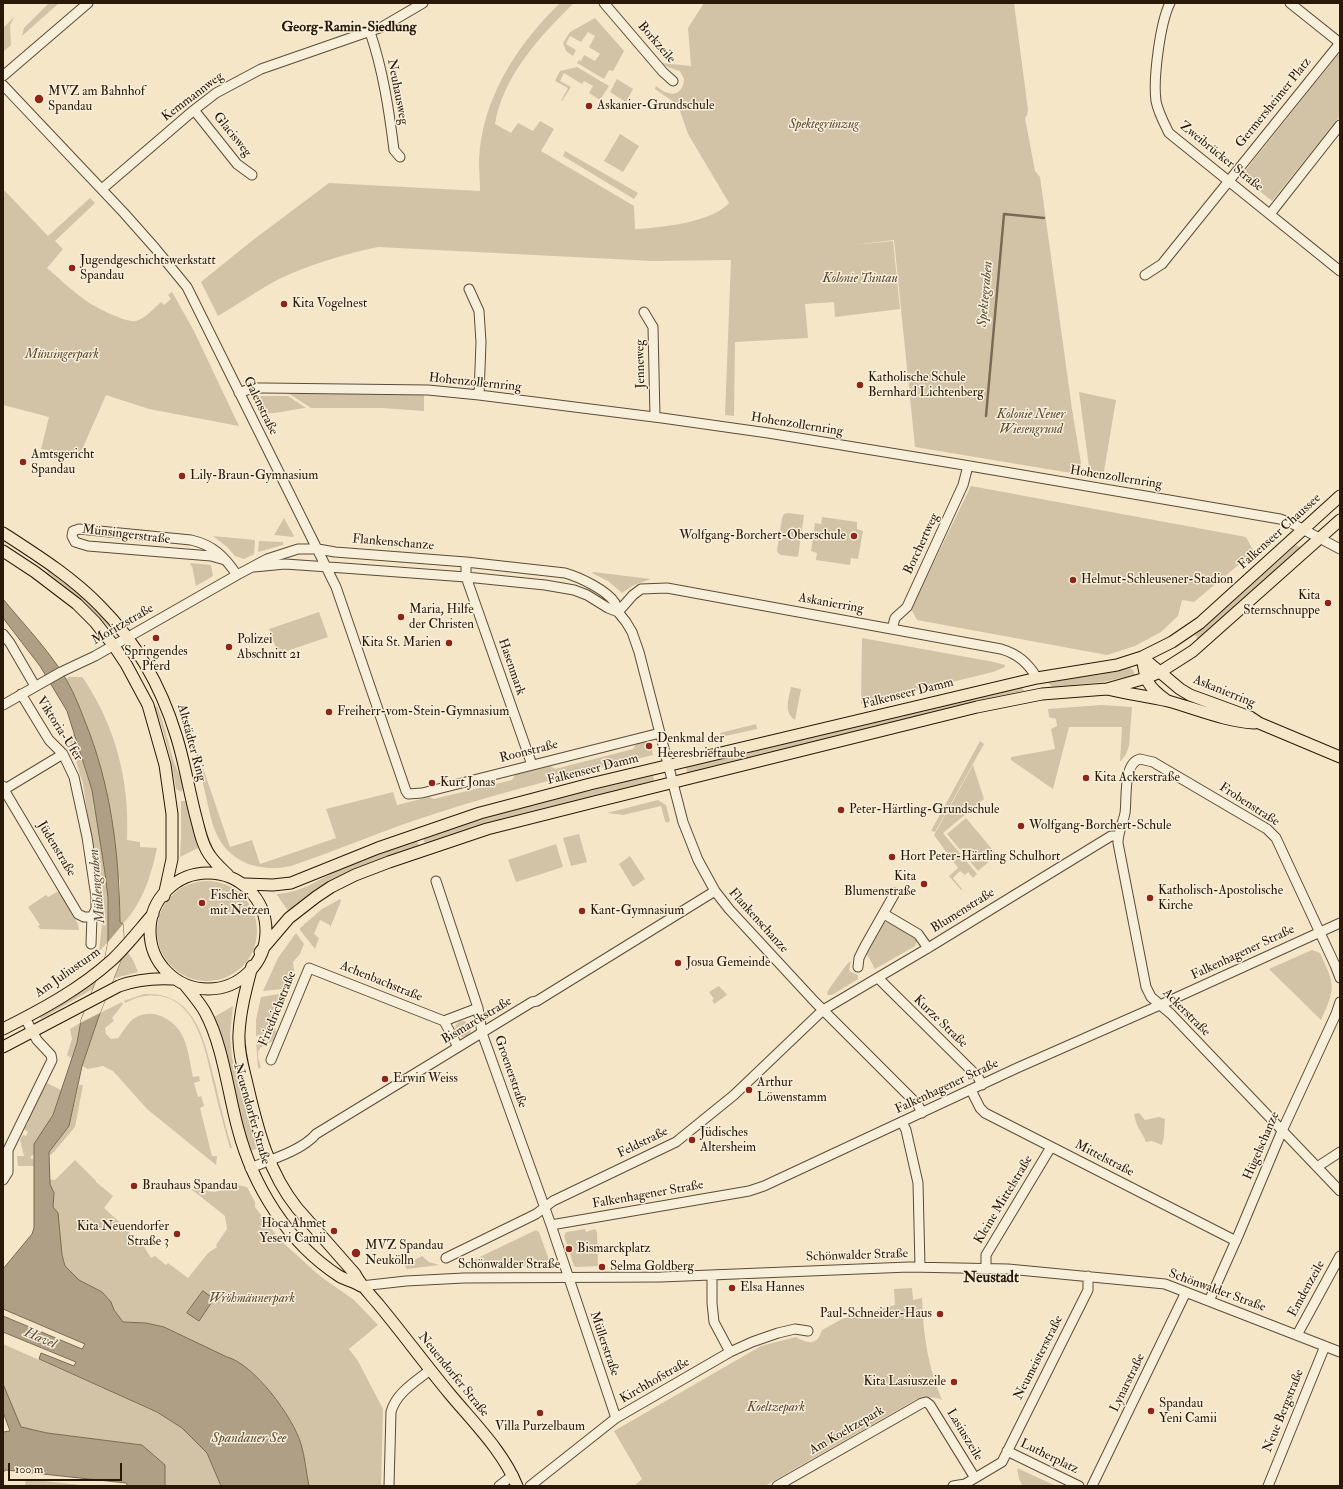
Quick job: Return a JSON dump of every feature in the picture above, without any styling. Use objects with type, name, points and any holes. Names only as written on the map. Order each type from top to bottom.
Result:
[{"type":"main road","name":"Falkenseer Chaussee","points":[[1142,657],[1172,642],[1200,623],[1340,496]]},
{"type":"main road","points":[[3,1047],[88,1001],[119,986],[138,980],[152,978],[173,980],[185,985],[203,989],[221,988],[238,980],[252,966],[260,952],[282,926],[302,907],[332,887],[356,875],[423,850],[487,829],[977,707],[1042,694],[1107,689],[1146,678],[1160,672],[1182,659],[1206,641],[1340,520]]},
{"type":"main road","name":"Altstädter Ring","points":[[3,533],[48,563],[88,594],[100,605],[128,638],[143,660],[163,698],[177,736],[190,796],[206,848],[211,857],[228,875]]},
{"type":"main road","points":[[3,551],[36,572],[77,604],[95,622],[126,664],[148,705],[165,765],[171,799],[173,828],[172,859],[164,896]]},
{"type":"main road","points":[[1172,642],[1182,659]]},
{"type":"main road","points":[[1142,657],[1146,678]]},
{"type":"main road","name":"Falkenseer Damm","points":[[245,884],[273,885],[291,882],[378,848],[480,814],[590,784],[1037,678],[1117,665],[1142,657]]},
{"type":"main road","name":"Askanierring","points":[[1142,657],[1180,689],[1190,695],[1250,717],[1259,723],[1340,757]]},
{"type":"main road","points":[[1037,678],[1042,694]]},
{"type":"main road","name":"Askanierring","points":[[1146,678],[1152,688],[1166,701]]},
{"type":"main road","name":"Askanierring","points":[[1107,689],[1166,701],[1223,719],[1259,723]]},
{"type":"main road","points":[[173,980],[158,965],[151,948],[151,929],[156,911],[164,896],[175,884],[192,875],[204,873],[228,875],[245,884],[258,900],[264,913],[265,934],[260,952]]},
{"type":"main road","name":"Am Juliusturm","points":[[3,1030],[64,996],[100,970],[123,950],[156,911]]},
{"type":"main road","name":"Neuendorfer Straße","points":[[252,966],[241,1008],[239,1045],[241,1061],[257,1125],[269,1160],[279,1182],[289,1198],[355,1274],[361,1286],[378,1304],[501,1456],[515,1481]]},
{"type":"main road","name":"Neuendorfer Straße","points":[[185,985],[205,1012],[212,1027],[250,1168],[265,1197],[280,1219],[304,1246],[340,1276],[361,1286]]},
{"type":"main road","points":[[327,1266],[338,1255]]},
{"type":"street","points":[[3,76],[88,3]]},
{"type":"street","name":"Kemmannweg","points":[[102,189],[216,93],[261,69],[370,32],[395,20],[423,3]]},
{"type":"street","name":"Borkzeile","points":[[604,3],[673,81]]},
{"type":"street","name":"Zweibrücker Straße","points":[[1170,3],[1161,35],[1156,72],[1156,101],[1162,119],[1169,133],[1340,271]]},
{"type":"street","points":[[1290,3],[1340,43]]},
{"type":"street","name":"Neuhausweg","points":[[370,32],[376,49],[394,150],[400,157]]},
{"type":"street","name":"Germersheimer Platz","points":[[1145,275],[1162,264],[1340,43]]},
{"type":"street","name":"Galenstraße","points":[[3,85],[102,189],[155,248],[187,287],[327,568],[340,598],[406,791]]},
{"type":"street","name":"Glacisweg","points":[[194,110],[237,164],[252,175]]},
{"type":"street","points":[[1270,214],[1340,125]]},
{"type":"street","points":[[469,289],[479,311],[481,347],[479,395]]},
{"type":"street","name":"Jenneweg","points":[[644,312],[653,327],[655,417]]},
{"type":"street","name":"Hohenzollernring","points":[[239,393],[252,388],[428,390],[655,417],[755,431],[1244,512],[1293,524],[1340,549]]},
{"type":"street","name":"Borchertweg","points":[[892,629],[896,618],[907,607],[964,486],[968,466]]},
{"type":"street","name":"Münsingerstraße","points":[[225,560],[211,556],[88,546],[74,542],[72,536],[73,531],[79,529],[191,540],[203,543],[217,551],[225,560],[237,575]]},
{"type":"street","name":"Moritzstraße","points":[[3,705],[61,672],[85,662],[114,646],[267,559],[298,549],[318,549]]},
{"type":"street","name":"Flankenschanze","points":[[318,549],[334,552],[466,562],[555,572],[576,576],[588,582],[602,591],[614,602],[618,612],[632,632],[640,652],[672,782],[687,834],[698,860],[715,891],[729,909],[823,1010],[918,1105],[922,1113]]},
{"type":"street","points":[[466,562],[466,577]]},
{"type":"street","name":"Moritzstraße","points":[[254,567],[285,564],[327,568]]},
{"type":"street","name":"Flankenschanze","points":[[327,568],[466,577],[548,586],[574,590],[587,595],[608,608],[618,612]]},
{"type":"street","points":[[574,590],[576,576]]},
{"type":"street","name":"Hasenmark","points":[[466,577],[532,765]]},
{"type":"street","name":"Askanierring","points":[[618,612],[633,595],[641,589],[667,588],[1011,652],[1030,666],[1037,678]]},
{"type":"street","name":"Viktoria-Ufer","points":[[3,634],[35,686]]},
{"type":"street","name":"Viktoria-Ufer","points":[[21,694],[49,740],[63,754],[74,777],[86,830],[96,897],[96,909],[92,918],[91,944]]},
{"type":"street","name":"Roonstraße","points":[[406,791],[408,794],[422,793],[660,733]]},
{"type":"street","points":[[4,787],[63,754]]},
{"type":"street","name":"Frobenstraße","points":[[1137,760],[1146,759],[1153,762],[1267,829],[1276,838],[1320,932]]},
{"type":"street","name":"Ackerstraße","points":[[1137,760],[1131,765],[1125,811],[1123,823],[1118,836],[1118,843],[1146,987],[1151,997],[1340,1191]]},
{"type":"street","name":"Jüdenstraße","points":[[4,787],[6,793],[78,914],[84,918],[92,918]]},
{"type":"street","name":"Blumenstraße","points":[[823,1010],[928,948],[1111,836],[1118,836]]},
{"type":"street","name":"Groenerstraße","points":[[436,881],[478,1008],[482,1033],[551,1225]]},
{"type":"street","name":"Bismarckstraße","points":[[250,1168],[300,1147],[312,1139],[316,1134],[532,1002],[543,998],[715,891]]},
{"type":"street","points":[[858,967],[859,958],[864,946],[895,893]]},
{"type":"street","points":[[884,914],[918,934],[928,948]]},
{"type":"street","name":"Falkenhagener Straße","points":[[551,1225],[754,1190],[768,1185],[971,1090],[1340,923]]},
{"type":"street","points":[[1320,932],[1340,978]]},
{"type":"street","name":"Achenbachstraße","points":[[308,968],[444,1021]]},
{"type":"street","name":"Friedrichstraße","points":[[271,1060],[308,968]]},
{"type":"street","name":"Kurze Straße","points":[[878,978],[978,1077],[982,1085]]},
{"type":"street","name":"Hügelschanze","points":[[1209,1301],[1282,1131],[1336,1014],[1340,1002]]},
{"type":"street","points":[[458,1047],[444,1021],[478,1008]]},
{"type":"street","name":"Feldstraße","points":[[446,1258],[536,1214],[553,1201],[680,1139],[734,1095],[823,1010]]},
{"type":"street","points":[[3,1180],[8,1172],[5,1158],[8,1150],[52,1060],[51,1055],[37,1040],[25,1018]]},
{"type":"street","name":"Mittelstraße","points":[[971,1090],[980,1108],[985,1113],[1236,1241]]},
{"type":"street","points":[[902,1122],[906,1130],[918,1183],[920,1267]]},
{"type":"street","name":"Kleine Mittelstraße","points":[[986,1269],[986,1255],[1051,1147]]},
{"type":"street","points":[[1317,1167],[1340,1152]]},
{"type":"street","points":[[551,1225],[568,1278]]},
{"type":"street","name":"Emdenzeile","points":[[1297,1335],[1340,1256]]},
{"type":"street","name":"Schönwalder Straße","points":[[361,1286],[406,1281],[464,1278],[712,1276],[920,1267],[1023,1270],[1163,1284],[1340,1352]]},
{"type":"street","points":[[712,1276],[714,1322],[730,1352]]},
{"type":"street","name":"Neumeisterstraße","points":[[953,1486],[965,1485],[1002,1462],[1088,1290],[1088,1276]]},
{"type":"street","name":"Müllerstraße","points":[[568,1278],[616,1418]]},
{"type":"street","name":"Lynarstraße","points":[[1092,1486],[1186,1292]]},
{"type":"street","name":"Kirchhofstraße","points":[[530,1486],[616,1418],[730,1352],[771,1335],[795,1329],[808,1331]]},
{"type":"street","name":"Neue Bergstraße","points":[[1268,1486],[1325,1346]]},
{"type":"street","points":[[389,1486],[391,1412],[393,1405],[401,1394],[430,1370]]},
{"type":"street","name":"Am Koeltzepark","points":[[777,1486],[922,1403],[926,1402],[930,1405]]},
{"type":"street","name":"Lasiuszeile","points":[[930,1405],[975,1478]]},
{"type":"street","name":"Lutherplatz","points":[[1007,1451],[1079,1486]]},
{"type":"street","points":[[499,1486],[515,1481]]},
{"type":"green space","points":[[49,3],[59,3],[22,36],[24,28]]},
{"type":"green space","name":"Spektegrünzug","points":[[560,3],[574,3],[536,43],[515,73],[499,106],[495,124],[511,133],[518,123],[533,131],[540,121],[554,129],[541,151],[634,206],[635,229],[685,223],[711,215],[721,210],[729,203],[688,134],[678,105],[655,89],[656,86],[665,92],[672,94],[682,88],[684,79],[680,71],[661,63],[691,66],[688,28],[704,3],[1014,3],[1028,110],[1025,118],[1035,171],[1040,177],[1072,409],[1083,475],[915,447],[894,240],[853,245],[893,241],[900,309],[835,317],[834,302],[805,304],[808,338],[735,342],[734,416],[725,415],[731,260],[652,261],[378,247],[328,260],[292,273],[265,287],[218,316],[201,282],[253,240],[329,183],[480,191],[479,160],[482,137],[487,115],[495,94],[504,74],[516,55],[544,19]]},
{"type":"green space","points":[[15,16],[10,25],[11,45],[3,52],[3,28]]},
{"type":"green space","points":[[595,18],[624,51],[613,71],[609,70],[604,79],[577,63],[579,60],[581,61],[584,55],[595,61],[600,54],[589,47],[595,36],[588,32],[581,42],[570,36],[566,44],[576,50],[573,56],[566,51],[563,43],[570,32]]},
{"type":"green space","points":[[1338,54],[1340,55],[1340,116],[1272,201],[1241,176]]},
{"type":"green space","points":[[577,67],[609,86],[600,100],[589,93],[593,86],[584,81],[582,84],[564,73],[560,81],[571,87],[561,101],[568,88],[555,81],[560,71]]},
{"type":"green space","points":[[617,79],[633,89],[626,102],[610,92]]},
{"type":"green space","points":[[620,134],[639,146],[623,172],[604,161]]},
{"type":"green space","points":[[565,151],[638,193],[634,199],[563,156]]},
{"type":"green space","name":"Münsingerpark","points":[[3,189],[48,236],[90,198],[95,203],[55,241],[63,249],[47,268],[88,302],[98,308],[131,321],[136,321],[143,318],[161,302],[164,305],[171,299],[168,295],[172,292],[194,331],[239,426],[149,409],[106,395],[80,454],[41,449],[49,417],[3,405]]},
{"type":"green space","points":[[1079,392],[1116,400],[1103,477],[1090,474]]},
{"type":"green space","points":[[288,393],[421,393],[424,394],[424,411],[382,408],[311,408]]},
{"type":"green space","points":[[258,396],[288,396],[306,408],[276,413],[266,413]]},
{"type":"green space","name":"Helmut-Schleusener-Stadion","points":[[971,486],[1246,537],[1254,552],[1194,602],[1182,600],[1178,616],[1161,632],[1135,646],[1107,655],[917,620],[911,609]]},
{"type":"green space","points":[[784,514],[804,515],[798,557],[781,555],[777,550],[782,518]]},
{"type":"green space","points":[[822,517],[857,522],[857,529],[863,531],[858,559],[851,558],[850,565],[816,560],[817,553],[811,551],[815,523],[821,524]]},
{"type":"green space","points":[[284,518],[294,536],[293,537],[274,535]]},
{"type":"green space","points":[[213,536],[255,540],[254,554],[244,559],[235,556],[227,547]]},
{"type":"green space","points":[[259,541],[283,542],[283,545],[258,552]]},
{"type":"green space","points":[[1296,545],[1301,547],[1198,639],[1195,635]]},
{"type":"green space","points":[[191,563],[211,565],[213,576],[196,586],[192,566],[190,565]]},
{"type":"green space","points":[[48,570],[76,591],[112,627],[110,628],[84,602],[47,572]]},
{"type":"green space","points":[[592,573],[651,579],[634,585],[622,593],[608,581]]},
{"type":"green space","points":[[319,612],[328,637],[278,654],[269,629]]},
{"type":"green space","points":[[862,638],[994,662],[1005,665],[1005,667],[993,672],[861,704]]},
{"type":"green space","points":[[1130,668],[1133,670],[1135,675],[1103,682],[1052,687],[1048,683],[1049,681],[1097,675]]},
{"type":"green space","points":[[69,677],[82,677],[85,681],[96,699],[113,737],[119,757],[126,798],[127,840],[140,842],[140,847],[157,848],[152,869],[141,898],[130,916],[123,924],[120,922],[120,881],[66,679]]},
{"type":"green space","points":[[1021,686],[1024,691],[687,773],[686,767]]},
{"type":"green space","points":[[791,687],[801,689],[795,720],[791,717],[788,709]]},
{"type":"green space","points":[[1101,705],[1132,707],[1129,746],[1126,754],[1120,762],[1122,727],[1069,727],[1053,789],[1011,760],[1011,757],[1055,749],[1051,729],[1057,726],[1056,719],[1049,717],[1048,709]]},
{"type":"green space","points":[[157,706],[181,781],[183,789],[181,792],[176,789],[168,748],[155,707]]},
{"type":"green space","points":[[756,724],[757,729],[721,737],[720,733]]},
{"type":"green space","points":[[191,733],[230,847],[252,840],[260,864],[336,838],[326,809],[393,792],[397,805],[429,797],[434,799],[512,780],[517,772],[547,764],[555,769],[633,749],[638,741],[649,739],[653,755],[514,790],[458,806],[291,866],[270,868],[260,867],[241,861],[225,848],[219,839],[210,816]]},
{"type":"green space","points":[[74,734],[92,790],[108,898],[108,942],[99,951],[102,924],[98,884],[83,784],[69,739]]},
{"type":"green space","points":[[980,741],[984,744],[935,832],[931,831]]},
{"type":"green space","points":[[973,765],[984,799],[943,833],[977,874],[973,878],[968,872],[965,875],[960,871],[953,878],[962,889],[961,890],[949,876],[958,868],[934,835]]},
{"type":"green space","points":[[653,775],[654,781],[516,815],[425,844],[423,838],[508,811]]},
{"type":"green space","points":[[658,800],[666,805],[670,821],[667,823],[665,821],[661,806],[623,815],[607,813]]},
{"type":"green space","points":[[181,801],[186,801],[198,848],[180,857],[181,839]]},
{"type":"green space","points":[[966,818],[997,855],[978,871],[947,834]]},
{"type":"green space","points":[[579,834],[587,862],[571,866],[563,838]]},
{"type":"green space","points":[[417,840],[419,846],[367,865],[334,881],[318,890],[289,912],[277,895],[303,888],[351,864]]},
{"type":"green space","points":[[556,844],[563,867],[516,882],[508,860]]},
{"type":"green space","points":[[630,856],[645,879],[633,887],[619,864]]},
{"type":"green space","points":[[207,881],[226,885],[242,896],[253,912],[257,931],[253,950],[242,966],[226,977],[207,981],[188,977],[172,966],[161,950],[157,931],[161,912],[172,896],[188,885]]},
{"type":"green space","points":[[59,891],[78,924],[79,930],[40,929],[38,926],[40,925],[28,907],[46,895],[48,897]]},
{"type":"green space","points":[[340,899],[341,901],[330,928],[330,925],[320,920],[314,934],[319,938],[315,949],[300,928],[322,909]]},
{"type":"green space","points":[[887,922],[909,933],[917,941],[915,946],[875,969],[867,954],[884,923]]},
{"type":"green space","points":[[296,933],[304,944],[300,954],[293,962],[294,971],[287,986],[282,989],[263,991],[278,958]]},
{"type":"green space","points":[[1312,950],[1320,953],[1329,973],[1332,986],[1329,1000],[1321,1020],[1269,969]]},
{"type":"green space","points":[[127,951],[138,972],[108,980],[41,1019],[39,1014]]},
{"type":"green space","points":[[851,961],[849,970],[858,975],[858,979],[832,995],[828,995],[827,993],[829,989],[847,964]]},
{"type":"green space","points":[[719,986],[727,995],[714,1004],[712,1000],[714,999],[709,992]]},
{"type":"green space","points":[[285,993],[268,1033],[256,1036],[256,1020],[261,997]]},
{"type":"green space","points":[[144,994],[162,995],[176,1001],[187,1010],[196,1022],[207,1051],[232,1148],[230,1148],[206,1053],[195,1024],[186,1011],[176,1002],[162,997],[145,996],[125,1003],[124,1001]]},
{"type":"green space","points":[[122,1002],[123,1004],[112,1018],[114,1021],[105,1028],[106,1034],[111,1039],[118,1038],[133,1019],[146,1014],[153,1014],[166,1018],[177,1027],[181,1033],[187,1049],[193,1077],[199,1076],[200,1081],[194,1083],[198,1097],[201,1096],[204,1106],[200,1108],[212,1156],[217,1156],[216,1165],[147,1109],[113,1071],[103,1066],[88,1069],[82,1066],[100,1013]]},
{"type":"green space","points":[[233,1006],[230,1034],[232,1058],[259,1148],[250,1151],[214,1017]]},
{"type":"green space","points":[[460,1021],[466,1021],[471,1026],[469,1035],[466,1037],[460,1037],[455,1032],[455,1026]]},
{"type":"green space","points":[[80,1023],[77,1043],[71,1058],[67,1055],[72,1039],[70,1029]]},
{"type":"green space","points":[[274,1027],[278,1035],[274,1040],[262,1046],[260,1049],[258,1058],[261,1067],[258,1069],[256,1040],[271,1035]]},
{"type":"green space","points":[[47,1083],[61,1090],[53,1115],[34,1144],[34,1155],[31,1156],[31,1159],[34,1159],[34,1166],[18,1166],[17,1156],[24,1156],[20,1140],[23,1135],[26,1136],[28,1132],[24,1129],[29,1122],[27,1121]]},
{"type":"green space","points":[[79,1085],[83,1085],[75,1127],[52,1154],[49,1155],[49,1152],[69,1126]]},
{"type":"green space","points":[[1139,1113],[1145,1120],[1159,1117],[1165,1119],[1162,1145],[1152,1141],[1146,1142],[1137,1125],[1134,1114]]},
{"type":"green space","name":"Wröhmännerpark","points":[[75,1160],[96,1182],[113,1196],[104,1208],[125,1227],[140,1246],[143,1245],[151,1258],[155,1256],[166,1265],[168,1263],[188,1278],[208,1253],[217,1247],[216,1245],[227,1229],[225,1216],[191,1189],[215,1192],[238,1185],[247,1187],[255,1202],[255,1207],[280,1240],[320,1276],[354,1300],[378,1325],[349,1349],[358,1361],[383,1409],[381,1486],[309,1486],[301,1444],[297,1433],[281,1406],[260,1380],[249,1370],[238,1362],[164,1327],[146,1323],[123,1322],[114,1310],[111,1302],[102,1292],[79,1280],[65,1266],[62,1255],[58,1213],[53,1207],[54,1193],[49,1179],[55,1180]]},
{"type":"green space","points":[[585,1229],[586,1232],[595,1229],[597,1232],[598,1266],[574,1266],[564,1236],[566,1232]]},
{"type":"green space","points":[[536,1230],[539,1232],[549,1260],[544,1266],[463,1265]]},
{"type":"green space","points":[[422,1256],[429,1262],[439,1265],[407,1269],[404,1265]]},
{"type":"green space","name":"Koeltzepark","points":[[912,1288],[913,1300],[922,1298],[927,1350],[933,1375],[942,1400],[929,1397],[915,1400],[765,1486],[634,1486],[642,1479],[614,1431],[761,1346],[796,1337],[808,1342],[815,1341],[818,1339],[822,1330],[842,1319],[895,1305],[894,1289]]},
{"type":"green space","points":[[3,1344],[157,1412],[182,1428],[207,1453],[221,1486],[165,1486],[165,1465],[142,1445],[47,1433],[20,1428],[3,1384]]},
{"type":"green space","points":[[1017,1468],[1056,1486],[1023,1486],[1019,1479]]},
{"type":"green space","points":[[26,1479],[89,1486],[25,1486]]},
{"type":"water","name":"Spandauer See","points":[[3,599],[51,656],[76,698],[101,768],[112,819],[118,870],[120,922],[123,924],[124,940],[121,960],[100,1013],[82,1066],[69,1126],[49,1152],[50,1184],[54,1193],[53,1207],[58,1213],[62,1255],[65,1266],[79,1280],[102,1292],[111,1302],[114,1310],[123,1322],[146,1323],[164,1327],[238,1362],[249,1370],[260,1380],[281,1406],[297,1433],[301,1444],[309,1486],[221,1486],[207,1453],[182,1428],[157,1412],[39,1359],[41,1353],[74,1366],[76,1362],[3,1332],[3,1316],[82,1349],[85,1344],[3,1309],[3,1269],[32,1234],[34,1228],[34,1144],[53,1115],[77,1043],[81,1020],[105,958],[108,942],[108,898],[92,790],[67,711],[40,666],[3,618]]},
{"type":"water","points":[[203,1291],[214,1299],[199,1321],[187,1313]]},
{"type":"water","points":[[3,1384],[21,1427],[47,1433],[142,1445],[165,1465],[165,1486],[128,1486],[126,1483],[6,1470],[3,1472],[3,1432],[10,1431],[3,1412]]},
{"type":"pier","points":[[123,924],[124,940],[121,960],[100,1013],[80,1023],[105,958],[108,942]]},
{"type":"waterway","name":"Spektegraben","points":[[986,416],[1004,214],[1044,218]]},
{"type":"place","name":"MVZ am Bahnhof Spandau","points":[[39,99]]},
{"type":"place","name":"Askanier-Grundschule","points":[[589,106]]},
{"type":"place","name":"Jugendgeschichtswerkstatt Spandau","points":[[72,268]]},
{"type":"place","name":"Kita Vogelnest","points":[[284,304]]},
{"type":"place","name":"Katholische Schule Bernhard Lichtenberg","points":[[860,385]]},
{"type":"place","name":"Amtsgericht Spandau","points":[[23,462]]},
{"type":"place","name":"Lily-Braun-Gymnasium","points":[[182,476]]},
{"type":"place","name":"Wolfgang-Borchert-Oberschule","points":[[854,536]]},
{"type":"place","name":"Helmut-Schleusener-Stadion","points":[[1073,580]]},
{"type":"place","name":"Kita Sternschnuppe","points":[[1328,603]]},
{"type":"place","name":"Maria, Hilfe der Christen","points":[[401,617]]},
{"type":"place","name":"Springendes Pferd","points":[[156,638]]},
{"type":"place","name":"Kita St. Marien","points":[[449,643]]},
{"type":"place","name":"Polizei Abschnitt 21","points":[[229,647]]},
{"type":"place","name":"Freiherr-vom-Stein-Gymnasium","points":[[329,712]]},
{"type":"place","name":"Denkmal der Heeresbrieftaube","points":[[649,746]]},
{"type":"place","name":"Kita Ackerstraße","points":[[1086,778]]},
{"type":"place","name":"Kurt Jonas","points":[[432,783]]},
{"type":"place","name":"Peter-Härtling-Grundschule","points":[[841,810]]},
{"type":"place","name":"Wolfgang-Borchert-Schule","points":[[1021,826]]},
{"type":"place","name":"Hort Peter-Härtling Schulhort","points":[[892,857]]},
{"type":"place","name":"Kita Blumenstraße","points":[[924,884]]},
{"type":"place","name":"Katholisch-Apostolische Kirche","points":[[1150,898]]},
{"type":"place","name":"Fischer mit Netzen","points":[[202,903]]},
{"type":"place","name":"Kant-Gymnasium","points":[[582,911]]},
{"type":"place","name":"Josua Gemeinde","points":[[678,963]]},
{"type":"place","name":"Erwin Weiss","points":[[385,1079]]},
{"type":"place","name":"Arthur Löwenstamm","points":[[749,1090]]},
{"type":"place","name":"Jüdisches Altersheim","points":[[692,1140]]},
{"type":"place","name":"Brauhaus Spandau","points":[[134,1186]]},
{"type":"place","name":"Hoca Ahmet Yesevi Camii","points":[[334,1231]]},
{"type":"place","name":"Kita Neuendorfer Straße 3","points":[[177,1234]]},
{"type":"place","name":"Bismarckplatz","points":[[569,1249]]},
{"type":"place","name":"MVZ Spandau Neukölln","points":[[356,1253]]},
{"type":"place","name":"Selma Goldberg","points":[[602,1267]]},
{"type":"place","name":"Elsa Hannes","points":[[732,1288]]},
{"type":"place","name":"Paul-Schneider-Haus","points":[[940,1314]]},
{"type":"place","name":"Kita Lasiuszeile","points":[[954,1382]]},
{"type":"place","name":"Spandau Yeni Camii","points":[[1151,1411]]},
{"type":"place","name":"Villa Purzelbaum","points":[[540,1413]]},
{"type":"district","name":"Georg-Ramin-Siedlung","points":[[349,28]]},
{"type":"district","name":"Neustadt","points":[[991,1279]]},
{"type":"park label","name":"Kolonie Tsintau","points":[[860,279]]},
{"type":"park label","name":"Kolonie Neuer Wiesengrund","points":[[1031,422]]},
{"type":"water label","name":"Mühlengraben","points":[[98,886]]},
{"type":"water label","name":"Havel","points":[[40,1339]]}]
